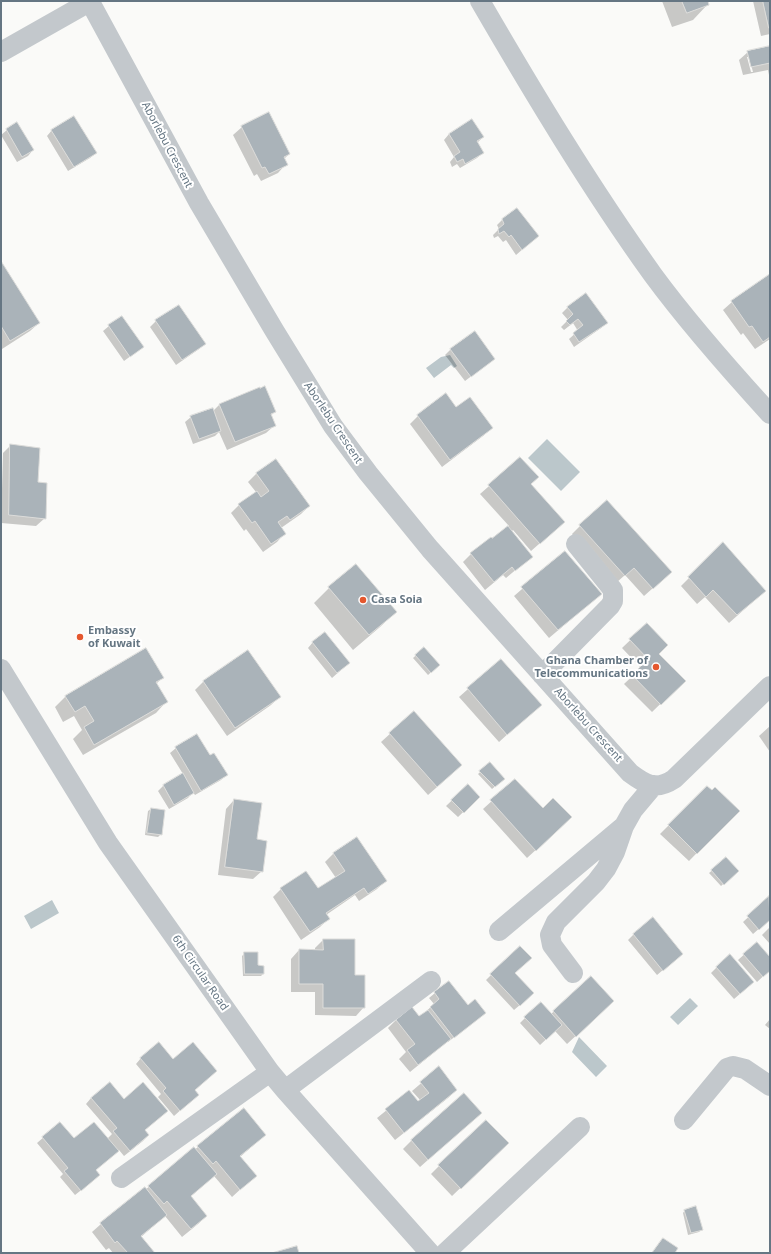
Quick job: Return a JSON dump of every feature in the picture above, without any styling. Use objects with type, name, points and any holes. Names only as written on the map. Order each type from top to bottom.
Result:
[{"type":"street","points":[[1,52],[90,1]]},
{"type":"street","name":"Aborlebu Crescent","points":[[90,1],[199,203],[333,426],[368,473],[430,549],[630,773],[642,782],[654,786]]},
{"type":"street","points":[[480,1],[601,201],[654,276],[724,364],[770,414]]},
{"type":"street","points":[[542,674],[610,606],[613,601],[614,590],[576,544]]},
{"type":"street","name":"6th Circular Road","points":[[1,669],[108,843],[270,1072],[430,1253]]},
{"type":"street","points":[[574,973],[552,945],[550,935],[556,922],[596,882],[606,869],[615,852],[624,826],[634,810],[654,786],[665,785],[674,780],[770,686]]},
{"type":"street","points":[[499,932],[624,826]]},
{"type":"street","points":[[285,1090],[431,981]]},
{"type":"street","points":[[684,1120],[728,1068],[733,1066],[745,1069],[770,1086]]},
{"type":"street","points":[[121,1178],[270,1072]]},
{"type":"street","points":[[445,1253],[580,1127]]},
{"type":"shaded area","points":[[450,355],[457,366],[454,368],[451,365],[434,378],[426,368],[441,357]]},
{"type":"shaded area","points":[[547,439],[580,472],[561,491],[528,458]]},
{"type":"shaded area","points":[[52,900],[59,913],[31,929],[24,916]]},
{"type":"shaded area","points":[[690,998],[698,1006],[678,1025],[670,1017]]},
{"type":"shaded area","points":[[579,1037],[607,1066],[596,1077],[572,1052]]},
{"type":"building","points":[[682,1],[708,1],[709,5],[687,13]]},
{"type":"building","points":[[763,1],[770,1],[770,28],[769,28]]},
{"type":"building","points":[[770,46],[770,63],[751,67],[747,51]]},
{"type":"building","points":[[269,112],[290,154],[284,157],[288,165],[269,174],[265,167],[262,168],[241,126]]},
{"type":"building","points":[[74,116],[97,153],[74,167],[51,130]]},
{"type":"building","points":[[472,119],[484,137],[477,141],[484,153],[465,164],[463,159],[457,162],[454,156],[460,152],[449,134]]},
{"type":"building","points":[[17,122],[34,150],[22,157],[6,129]]},
{"type":"building","points":[[517,208],[539,236],[522,250],[511,235],[509,237],[504,231],[499,234],[498,229],[504,224],[502,219]]},
{"type":"building","points":[[1,261],[40,323],[10,341],[1,326]]},
{"type":"building","points":[[770,274],[770,337],[763,342],[752,326],[749,327],[731,301]]},
{"type":"building","points":[[586,293],[608,323],[579,342],[573,333],[583,325],[578,319],[570,325],[566,321],[573,314],[567,307]]},
{"type":"building","points":[[179,305],[206,344],[182,360],[155,320]]},
{"type":"building","points":[[122,316],[144,347],[130,357],[108,325]]},
{"type":"building","points":[[475,331],[495,359],[471,377],[450,349]]},
{"type":"building","points":[[265,386],[276,412],[271,414],[276,426],[235,442],[219,404]]},
{"type":"building","points":[[446,393],[456,407],[470,397],[493,428],[450,460],[417,415]]},
{"type":"building","points":[[213,408],[221,431],[199,439],[190,416]]},
{"type":"building","points":[[10,444],[40,448],[38,482],[47,483],[46,519],[9,515]]},
{"type":"building","points":[[520,457],[539,477],[531,484],[565,522],[540,544],[488,485]]},
{"type":"building","points":[[276,459],[310,506],[290,520],[287,516],[278,522],[286,534],[271,544],[255,521],[252,523],[238,504],[257,491],[261,497],[269,491],[256,473]]},
{"type":"building","points":[[607,500],[672,572],[653,589],[634,568],[625,576],[579,525]]},
{"type":"building","points":[[508,526],[533,557],[515,571],[512,567],[494,582],[470,553]]},
{"type":"building","points":[[723,542],[766,591],[737,615],[713,590],[706,597],[688,577]]},
{"type":"building","points":[[565,551],[602,594],[558,630],[521,587]]},
{"type":"building","name":"Casa Soia","points":[[356,564],[397,612],[369,635],[328,587]]},
{"type":"building","name":"Ghana Chamber of Telecommunications","points":[[647,623],[668,645],[659,654],[686,681],[661,705],[632,675],[648,659],[629,639]]},
{"type":"building","points":[[325,632],[350,663],[337,673],[312,642]]},
{"type":"building","points":[[424,647],[440,665],[431,673],[415,655]]},
{"type":"building","points":[[146,648],[164,678],[156,682],[168,702],[94,745],[84,727],[94,721],[85,706],[75,712],[65,696]]},
{"type":"building","points":[[248,650],[281,697],[235,728],[203,681]]},
{"type":"building","points":[[501,659],[542,705],[507,735],[467,688]]},
{"type":"building","points":[[414,711],[462,765],[437,787],[389,733]]},
{"type":"building","points":[[197,734],[210,755],[214,753],[228,775],[201,791],[175,747]]},
{"type":"building","points":[[490,762],[505,779],[495,787],[479,771]]},
{"type":"building","points":[[183,773],[194,793],[174,805],[163,785]]},
{"type":"building","points":[[515,779],[543,808],[553,798],[572,817],[536,851],[490,800]]},
{"type":"building","points":[[468,784],[480,797],[464,813],[451,800]]},
{"type":"building","points":[[707,786],[712,790],[715,787],[740,811],[697,854],[668,825]]},
{"type":"building","points":[[234,799],[262,803],[257,839],[267,841],[263,872],[225,867]]},
{"type":"building","points":[[151,808],[165,810],[162,835],[147,833]]},
{"type":"building","points":[[357,837],[387,881],[368,894],[364,888],[326,913],[330,919],[310,932],[280,888],[306,871],[318,888],[345,871],[333,853]]},
{"type":"building","points":[[726,857],[739,871],[724,885],[711,870]]},
{"type":"building","points":[[769,896],[770,920],[759,930],[747,916]]},
{"type":"building","points":[[653,917],[683,954],[663,971],[633,934]]},
{"type":"building","points":[[323,939],[355,939],[355,975],[365,975],[365,1008],[323,1008],[323,984],[299,984],[299,949],[323,950]]},
{"type":"building","points":[[757,942],[770,957],[770,971],[763,977],[743,954]]},
{"type":"building","points":[[520,946],[532,958],[515,973],[534,993],[520,1006],[490,974]]},
{"type":"building","points":[[244,952],[258,952],[258,965],[264,966],[264,974],[245,974]]},
{"type":"building","points":[[730,954],[754,982],[740,994],[716,967]]},
{"type":"building","points":[[591,976],[614,1001],[576,1037],[553,1011]]},
{"type":"building","points":[[449,981],[468,1005],[475,999],[486,1013],[454,1038],[430,1007],[439,999],[434,992]]},
{"type":"building","points":[[541,1002],[562,1025],[546,1040],[524,1017]]},
{"type":"building","points":[[412,1007],[419,1016],[428,1010],[451,1039],[418,1065],[407,1050],[415,1044],[396,1020]]},
{"type":"building","points":[[159,1042],[173,1059],[193,1042],[217,1071],[195,1090],[199,1095],[180,1111],[163,1091],[166,1088],[140,1058]]},
{"type":"building","points":[[439,1066],[457,1090],[404,1133],[385,1109],[409,1090],[418,1101],[429,1093],[420,1082]]},
{"type":"building","points":[[110,1082],[124,1099],[143,1082],[168,1111],[145,1130],[149,1135],[130,1151],[113,1131],[117,1128],[91,1098]]},
{"type":"building","points":[[464,1093],[482,1113],[428,1160],[411,1140]]},
{"type":"building","points":[[244,1108],[266,1135],[240,1156],[257,1176],[240,1190],[216,1161],[213,1164],[197,1146]]},
{"type":"building","points":[[486,1120],[509,1143],[461,1189],[438,1165]]},
{"type":"building","points":[[60,1122],[74,1138],[94,1122],[119,1151],[96,1170],[100,1175],[81,1191],[64,1171],[68,1168],[42,1137]]},
{"type":"building","points":[[194,1147],[217,1174],[191,1196],[207,1216],[191,1229],[167,1201],[164,1204],[148,1186]]},
{"type":"building","points":[[145,1187],[167,1215],[141,1236],[155,1253],[128,1253],[117,1241],[115,1243],[100,1223]]},
{"type":"building","points":[[696,1206],[703,1230],[691,1233],[684,1210]]},
{"type":"building","points":[[663,1238],[678,1248],[675,1253],[652,1253]]},
{"type":"building","points":[[297,1246],[299,1253],[272,1253]]},
{"type":"place","name":"Casa Soia","points":[[363,600]]},
{"type":"place","name":"Embassy of Kuwait","points":[[80,637]]},
{"type":"place","name":"Ghana Chamber of Telecommunications","points":[[656,667]]}]
